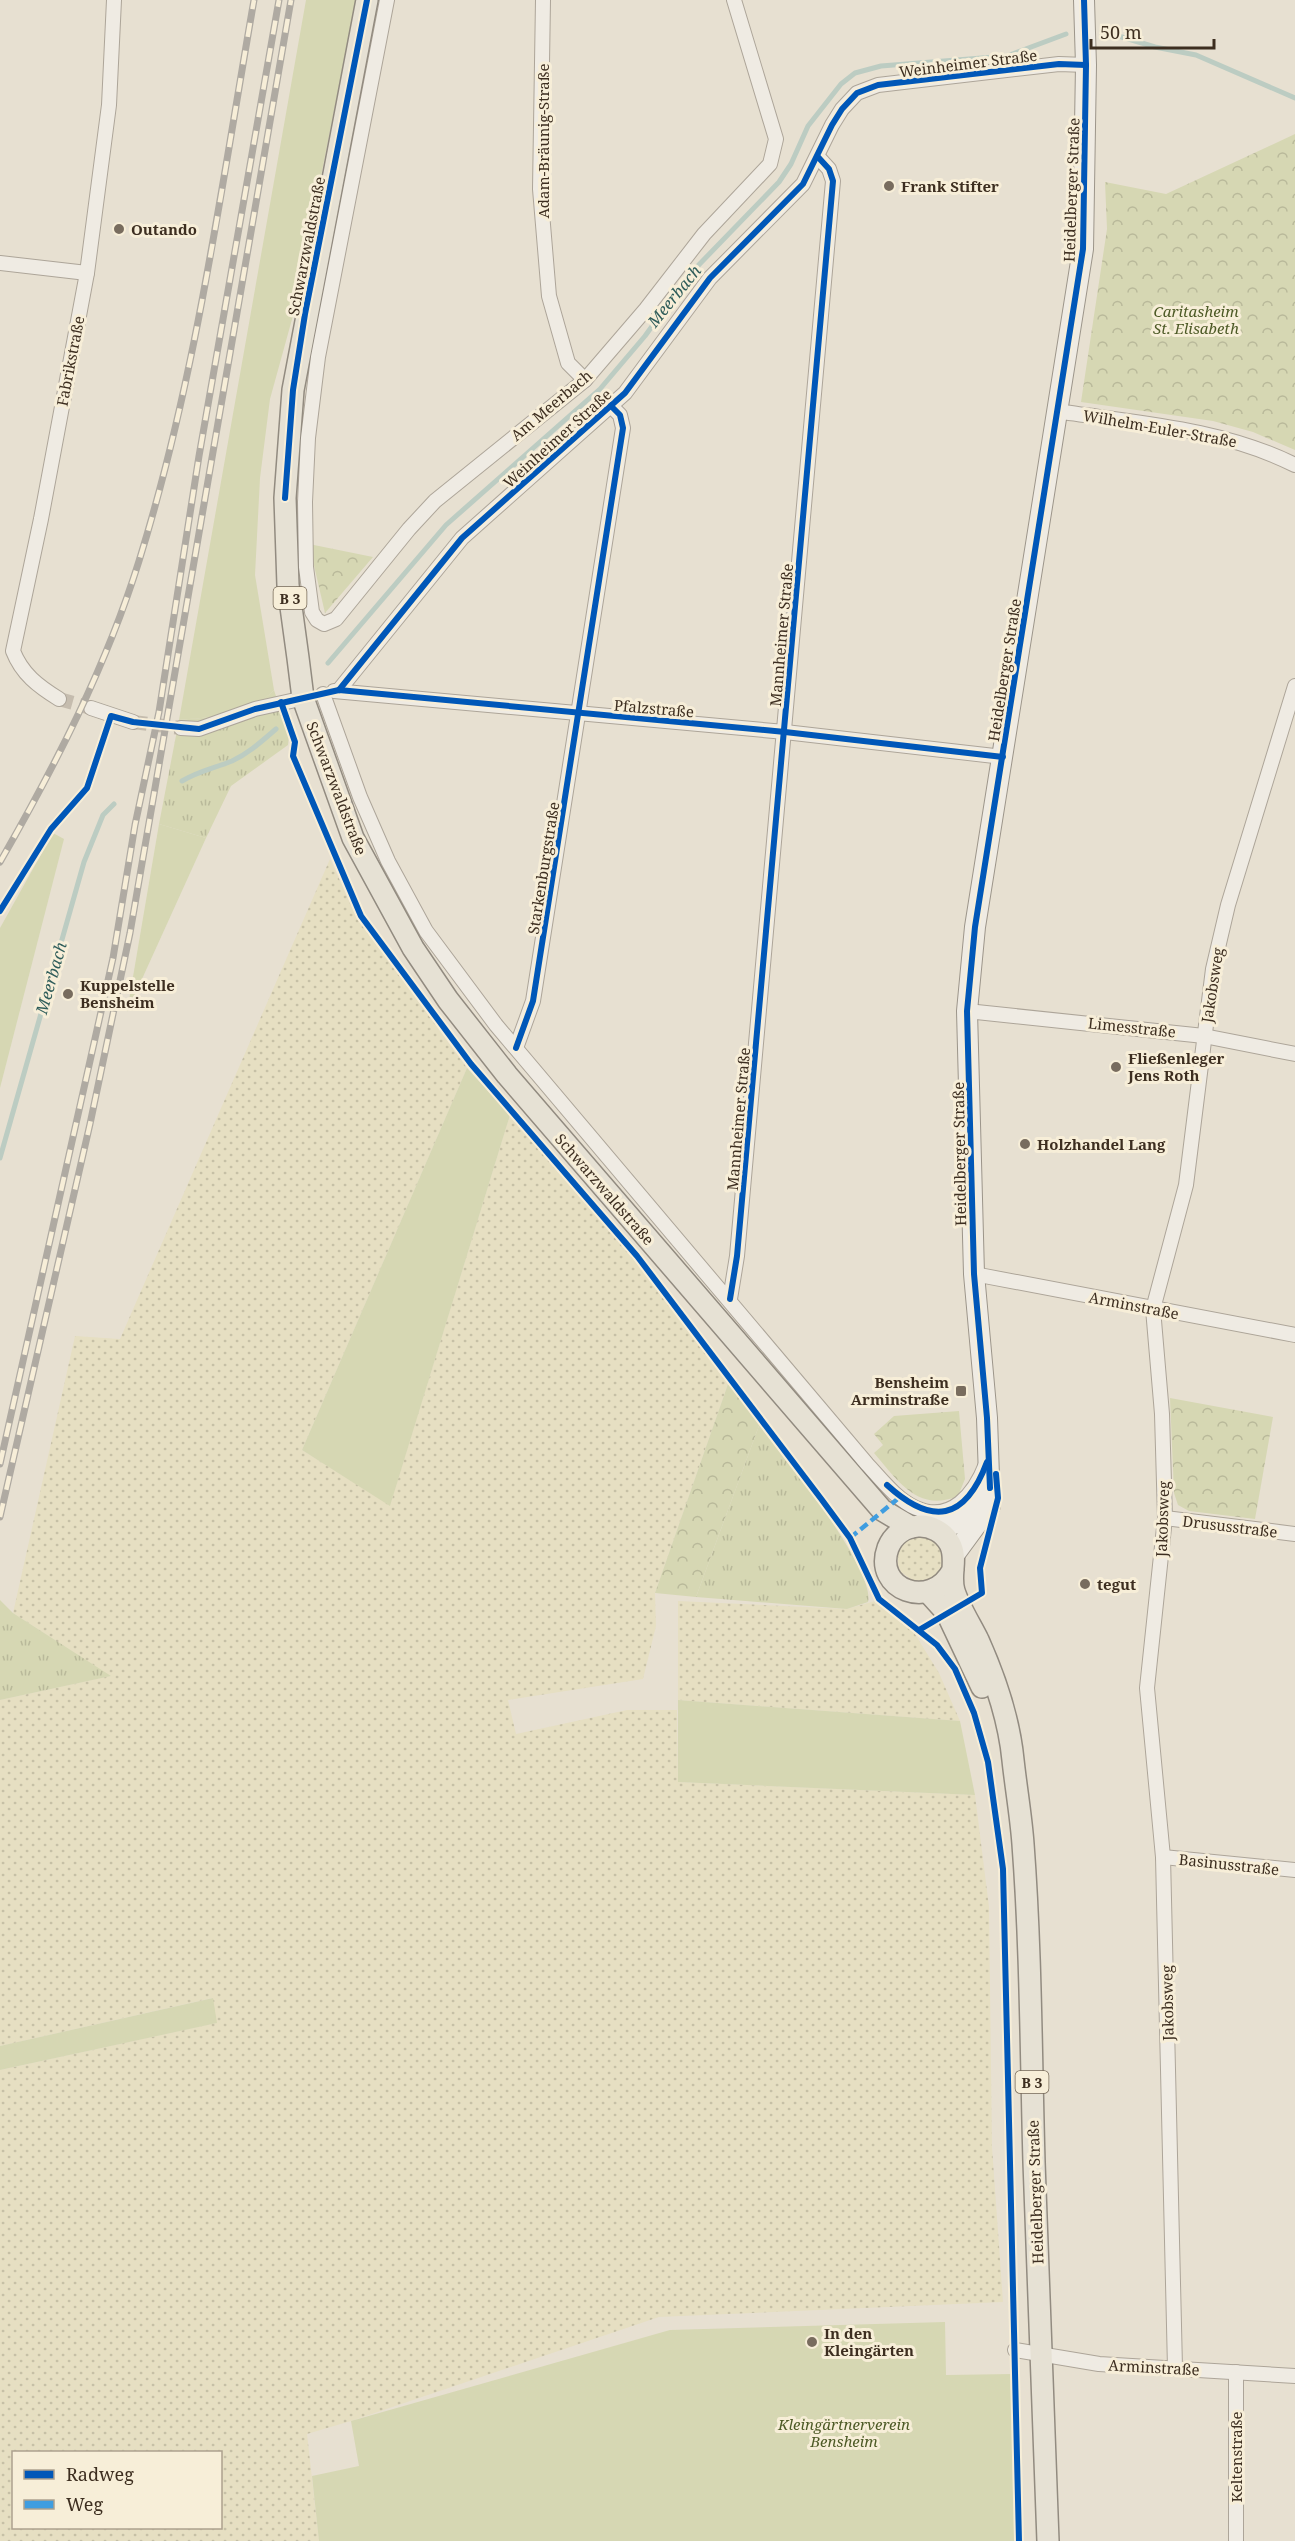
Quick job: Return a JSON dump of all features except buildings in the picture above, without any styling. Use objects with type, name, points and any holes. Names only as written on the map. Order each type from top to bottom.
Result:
[{"type":"main road","name":"Schwarzwaldstraße","points":[[367,0],[293,390],[285,498],[288,585],[313,696],[353,838],[388,906],[448,1000],[507,1075],[882,1510],[911,1527]]},
{"type":"main road","name":"Schwarzwaldstraße","points":[[882,1510],[893,1539]]},
{"type":"main road","points":[[893,1539],[911,1527],[932,1527]]},
{"type":"main road","name":"Heidelberger Straße","points":[[932,1527],[949,1541],[954,1590],[988,1663],[1010,1732],[1025,1883],[1048,2541]]},
{"type":"main road","name":"B 3","points":[[893,1539],[886,1559],[892,1579],[910,1592],[928,1592]]},
{"type":"main road","name":"Heidelberger Straße","points":[[953,1563],[941,1587],[928,1592],[942,1605],[974,1667],[1014,1772]]},
{"type":"street","name":"Fabrikstraße","points":[[59,699],[36,684],[18,665],[13,651],[41,519],[87,273],[109,105],[114,0]]},
{"type":"street","name":"Am Meerbach","points":[[387,0],[318,357],[308,438],[305,502],[306,567],[312,612],[317,620],[324,624],[336,619],[409,529],[435,501],[585,380],[646,309],[704,234],[770,164],[776,139],[734,0]]},
{"type":"street","name":"Adam-Bräunig-Straße","points":[[543,0],[540,189],[549,296],[568,363],[585,380]]},
{"type":"street","name":"Heidelberger Straße","points":[[953,1563],[990,1506],[989,1456],[974,1274],[967,1011],[975,927],[1083,249],[1086,65],[1084,0]]},
{"type":"street","name":"Weinheimer Straße","points":[[339,690],[462,538],[612,407],[710,278],[803,184],[842,109],[857,93],[878,85],[1059,64],[1086,65]]},
{"type":"street","name":"Mannheimer Straße","points":[[730,1299],[737,1256],[833,181],[829,169],[818,157]]},
{"type":"street","points":[[0,262],[87,273]]},
{"type":"street","name":"Starkenburgstraße","points":[[516,1048],[533,1001],[623,429],[620,415],[612,407]]},
{"type":"street","name":"Wilhelm-Euler-Straße","points":[[1056,411],[1233,440],[1265,450],[1295,465]]},
{"type":"street","name":"Jakobsweg","points":[[1175,2368],[1163,1857],[1147,1688],[1165,1518],[1162,1414],[1153,1309],[1186,1185],[1213,969],[1228,905],[1295,686]]},
{"type":"street","name":"Pfalzstraße","points":[[313,696],[339,690],[785,732],[1003,757]]},
{"type":"street","points":[[181,728],[199,729],[255,709],[313,696]]},
{"type":"street","name":"Schwarzwaldstraße","points":[[313,696],[388,861],[426,931],[516,1048],[867,1464],[915,1508],[930,1512],[943,1511],[963,1502],[975,1487],[989,1456]]},
{"type":"street","points":[[90,708],[133,722]]},
{"type":"street","name":"Limesstraße","points":[[967,1011],[1204,1036],[1295,1054]]},
{"type":"street","name":"Arminstraße","points":[[974,1274],[1295,1335]]},
{"type":"street","points":[[932,1527],[948,1528],[963,1520],[976,1509],[990,1488]]},
{"type":"street","name":"Drususstraße","points":[[1165,1518],[1295,1534]]},
{"type":"street","name":"Basinusstraße","points":[[1163,1857],[1295,1870]]},
{"type":"street","name":"Arminstraße","points":[[1015,2350],[1099,2364],[1295,2376]]},
{"type":"street","name":"Keltenstraße","points":[[1236,2372],[1236,2541]]},
{"type":"shaded area","points":[[330,859],[356,916],[467,1068],[302,1450],[390,1505],[510,1115],[637,1258],[728,1384],[655,1593],[656,1626],[643,1679],[508,1700],[516,1734],[627,1710],[677,1710],[678,1782],[975,1795],[989,1907],[992,2147],[1003,2302],[659,2317],[307,2434],[319,2541],[0,2541],[0,2070],[216,2023],[212,1998],[0,2046],[0,1700],[110,1676],[13,1613],[75,1336],[120,1339]]},
{"type":"shaded area","points":[[915,1535],[937,1539],[946,1561],[932,1581],[915,1582],[901,1572],[898,1565],[898,1550],[902,1543]]},
{"type":"shaded area","points":[[678,1601],[847,1609],[875,1601],[910,1626],[939,1673],[960,1721],[678,1700]]},
{"type":"green space","points":[[306,0],[356,0],[294,312],[270,399],[260,478],[255,575],[274,690],[253,705],[230,714],[179,720]]},
{"type":"green space","name":"Caritasheim St. Elisabeth","points":[[1295,134],[1295,450],[1253,432],[1213,421],[1081,402],[1107,229],[1105,182],[1166,194]]},
{"type":"green space","points":[[309,544],[373,557],[325,613]]},
{"type":"green space","points":[[274,690],[289,736],[288,745],[231,786],[206,838],[159,824],[179,720],[230,714],[264,699]]},
{"type":"green space","points":[[159,824],[206,838],[127,1012]]},
{"type":"green space","points":[[53,833],[64,839],[0,1088],[0,928]]},
{"type":"green space","points":[[467,1068],[510,1115],[390,1506],[302,1450]]},
{"type":"green space","points":[[728,1384],[760,1423],[696,1597],[655,1593]]},
{"type":"green space","points":[[1170,1398],[1273,1417],[1255,1519],[1189,1511],[1178,1505],[1174,1493]]},
{"type":"green space","points":[[959,1411],[965,1479],[958,1496],[944,1500],[920,1497],[901,1483],[874,1453],[883,1445],[874,1434],[894,1416]]},
{"type":"green space","points":[[760,1423],[843,1539],[867,1586],[868,1602],[847,1609],[696,1597]]},
{"type":"green space","points":[[0,1600],[13,1613],[111,1676],[0,1700]]},
{"type":"green space","points":[[678,1700],[960,1721],[975,1795],[678,1782]]},
{"type":"green space","points":[[213,1998],[217,2023],[0,2070],[0,2046]]},
{"type":"green space","name":"Kleingärtnerverein Bensheim","points":[[945,2322],[946,2375],[1013,2374],[1019,2541],[319,2541],[312,2476],[359,2466],[351,2421],[670,2330]]},
{"type":"waterway","name":"Meerbach","points":[[1102,31],[1155,47],[1196,55],[1295,98]]},
{"type":"waterway","name":"Meerbach","points":[[328,663],[446,525],[600,389],[645,336],[689,275],[779,182],[791,164],[808,126],[841,84],[855,73],[881,66],[1007,56],[1066,34]]},
{"type":"waterway","name":"Meerbach","points":[[182,781],[238,758],[276,729]]},
{"type":"waterway","name":"Meerbach","points":[[0,1158],[84,862],[103,815],[114,804]]},
{"type":"tunnel","points":[[59,699],[91,708]]},
{"type":"tunnel","points":[[133,722],[181,728]]},
{"type":"railway","points":[[0,862],[78,715],[111,639],[139,561],[159,492],[192,353],[254,0]]},
{"type":"railway","points":[[0,1464],[113,958],[135,825],[159,712],[199,456],[279,0]]},
{"type":"railway","points":[[0,1517],[90,1124],[130,933],[291,0]]},
{"type":"marked path","points":[[850,1538],[900,1497]]},
{"type":"cycle path","points":[[285,498],[293,390],[305,314],[367,0]]},
{"type":"cycle path","points":[[990,1488],[987,1418],[974,1274],[967,1011],[975,927],[1083,249],[1086,65],[1084,0]]},
{"type":"cycle path","points":[[339,690],[462,538],[625,393],[710,278],[803,184],[832,125],[842,109],[857,93],[878,85],[1059,64],[1086,65]]},
{"type":"cycle path","points":[[730,1299],[737,1256],[833,181],[829,169],[818,157]]},
{"type":"cycle path","points":[[516,1048],[533,1001],[623,428],[620,415],[612,407]]},
{"type":"cycle path","points":[[0,911],[51,829],[87,788],[111,716],[133,722],[199,729],[255,709],[339,690],[785,732],[1003,757]]},
{"type":"cycle path","points":[[281,702],[295,742],[293,756],[361,916],[471,1064],[637,1256],[850,1538],[879,1599],[937,1645],[955,1669],[974,1713],[988,1762],[1003,1869],[1019,2541]]},
{"type":"cycle path","points":[[887,1485],[919,1507],[933,1511],[946,1511],[958,1506],[968,1496],[978,1482],[987,1462]]},
{"type":"cycle path","points":[[919,1630],[982,1593],[980,1568],[998,1498],[996,1474]]},
{"type":"place","name":"Frank Stifter","points":[[889,186]]},
{"type":"place","name":"Outando","points":[[119,229]]},
{"type":"place","name":"Kuppelstelle Bensheim","points":[[68,994]]},
{"type":"place","name":"Fließenleger Jens Roth","points":[[1116,1067]]},
{"type":"place","name":"Holzhandel Lang","points":[[1025,1144]]},
{"type":"place","name":"Bensheim Arminstraße","points":[[961,1391]]},
{"type":"place","name":"tegut","points":[[1085,1584]]},
{"type":"place","name":"In den Kleingärten","points":[[812,2342]]}]
